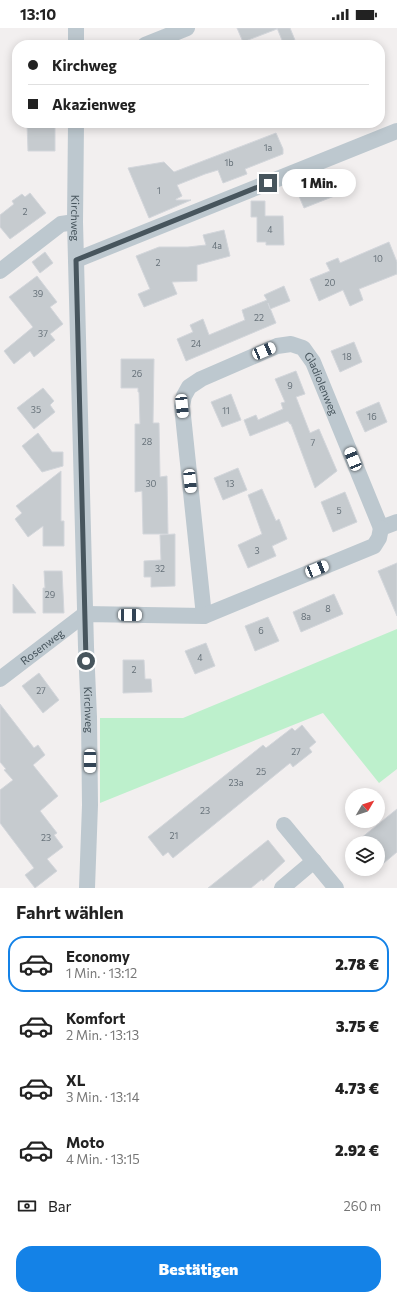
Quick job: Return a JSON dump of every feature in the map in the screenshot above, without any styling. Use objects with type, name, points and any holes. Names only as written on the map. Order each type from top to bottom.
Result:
[{"type":"street","points":[[76,28],[76,40]]},
{"type":"street","points":[[157,40],[187,28]]},
{"type":"street","name":"Kirchweg","points":[[76,128],[75,222],[89,717],[90,805],[87,888]]},
{"type":"street","points":[[76,260],[397,131]]},
{"type":"street","points":[[0,271],[61,224],[75,222]]},
{"type":"street","name":"Gladiolenweg","points":[[204,616],[182,406],[184,396],[189,387],[201,379],[277,346],[291,344],[303,348],[312,362],[381,528]]},
{"type":"street","points":[[85,614],[204,616],[374,546],[379,538],[381,528],[397,522]]},
{"type":"street","name":"Rosenweg","points":[[0,680],[85,614]]},
{"type":"street","points":[[284,825],[336,888]]},
{"type":"street","points":[[282,888],[314,861]]},
{"type":"green space","points":[[397,629],[397,769],[379,783],[323,713],[100,803],[100,718],[183,718]]},
{"type":"building","points":[[237,28],[277,29],[248,40],[242,40]]},
{"type":"building","points":[[277,28],[290,28],[295,40],[282,40]]},
{"type":"building","points":[[27,128],[55,128],[55,151],[28,151]]},
{"type":"building","points":[[276,133],[283,149],[283,154],[245,169],[247,174],[223,183],[218,170],[177,185],[182,196],[176,200],[191,200],[149,218],[128,168],[164,162],[174,172]]},
{"type":"building","points":[[336,178],[342,193],[304,208],[296,189],[317,180],[319,185]]},
{"type":"building","points":[[30,193],[46,213],[10,239],[0,227],[0,215],[14,204],[12,201],[22,194],[25,197]]},
{"type":"building","points":[[251,201],[265,201],[265,216],[283,216],[284,245],[266,245],[266,242],[257,242],[257,217],[251,217]]},
{"type":"building","points":[[224,230],[230,256],[197,265],[197,281],[172,282],[177,294],[144,307],[138,294],[150,289],[136,256],[159,247],[188,247],[206,245],[203,235]]},
{"type":"building","points":[[389,242],[397,262],[397,274],[359,289],[363,300],[350,306],[343,290],[319,301],[310,279],[330,271],[326,263],[338,258],[340,263]]},
{"type":"building","points":[[45,252],[53,263],[40,273],[32,262]]},
{"type":"building","points":[[37,276],[57,302],[50,307],[63,324],[50,334],[55,340],[34,357],[30,351],[14,364],[4,351],[33,327],[9,297]]},
{"type":"building","points":[[284,286],[290,301],[270,309],[276,323],[186,361],[177,339],[193,332],[190,325],[203,319],[209,335],[245,320],[242,310],[267,300],[264,295]]},
{"type":"building","points":[[354,342],[362,362],[340,372],[331,351]]},
{"type":"building","points":[[121,359],[154,359],[153,423],[159,423],[160,477],[167,476],[168,534],[143,534],[142,491],[135,492],[135,424],[140,424],[139,392],[138,388],[121,388]]},
{"type":"building","points":[[296,371],[305,394],[296,397],[310,433],[319,429],[337,471],[315,488],[291,424],[288,421],[250,436],[244,420],[256,415],[258,420],[283,409],[281,403],[285,402],[275,379]]},
{"type":"building","points":[[43,388],[54,401],[50,405],[55,412],[34,429],[17,408]]},
{"type":"building","points":[[231,394],[241,420],[222,427],[211,402]]},
{"type":"building","points":[[379,402],[387,422],[365,432],[356,412]]},
{"type":"building","points":[[38,433],[52,452],[63,452],[63,466],[42,472],[22,446]]},
{"type":"building","points":[[238,468],[247,490],[223,500],[214,478]]},
{"type":"building","points":[[61,471],[61,521],[64,521],[64,546],[43,546],[43,526],[28,537],[15,519],[22,513],[16,506]]},
{"type":"building","points":[[262,489],[276,521],[279,519],[287,539],[272,546],[276,556],[248,568],[238,545],[262,534],[248,495]]},
{"type":"building","points":[[345,492],[357,522],[333,532],[321,502]]},
{"type":"building","points":[[175,534],[175,586],[151,587],[151,577],[144,577],[144,561],[161,560],[160,535]]},
{"type":"building","points":[[397,563],[397,616],[378,571]]},
{"type":"building","points":[[44,571],[62,571],[64,613],[43,613],[43,588],[45,588]]},
{"type":"building","points":[[13,584],[36,613],[13,613]]},
{"type":"building","points":[[334,594],[343,614],[301,632],[293,612]]},
{"type":"building","points":[[268,617],[279,641],[255,651],[245,626]]},
{"type":"building","points":[[206,643],[215,666],[195,674],[185,651]]},
{"type":"building","points":[[123,660],[144,660],[145,679],[151,679],[152,692],[123,693]]},
{"type":"building","points":[[39,673],[59,700],[43,713],[22,686]]},
{"type":"building","points":[[0,704],[34,748],[38,745],[45,755],[33,765],[58,796],[40,811],[57,833],[54,835],[63,847],[47,859],[57,871],[35,888],[25,875],[34,868],[0,823],[0,790],[13,780],[4,770],[6,769],[0,762]]},
{"type":"building","points":[[302,725],[316,742],[309,748],[312,752],[293,767],[290,763],[173,858],[168,852],[163,856],[148,837],[263,745],[266,748],[292,728],[295,731]]},
{"type":"building","points":[[397,809],[397,852],[385,862],[385,836],[364,836],[374,828],[385,828],[385,819]]},
{"type":"building","points":[[268,840],[285,861],[263,881],[262,879],[251,888],[208,888]]},
{"type":"route","points":[[86,661],[76,260],[268,183]]}]
